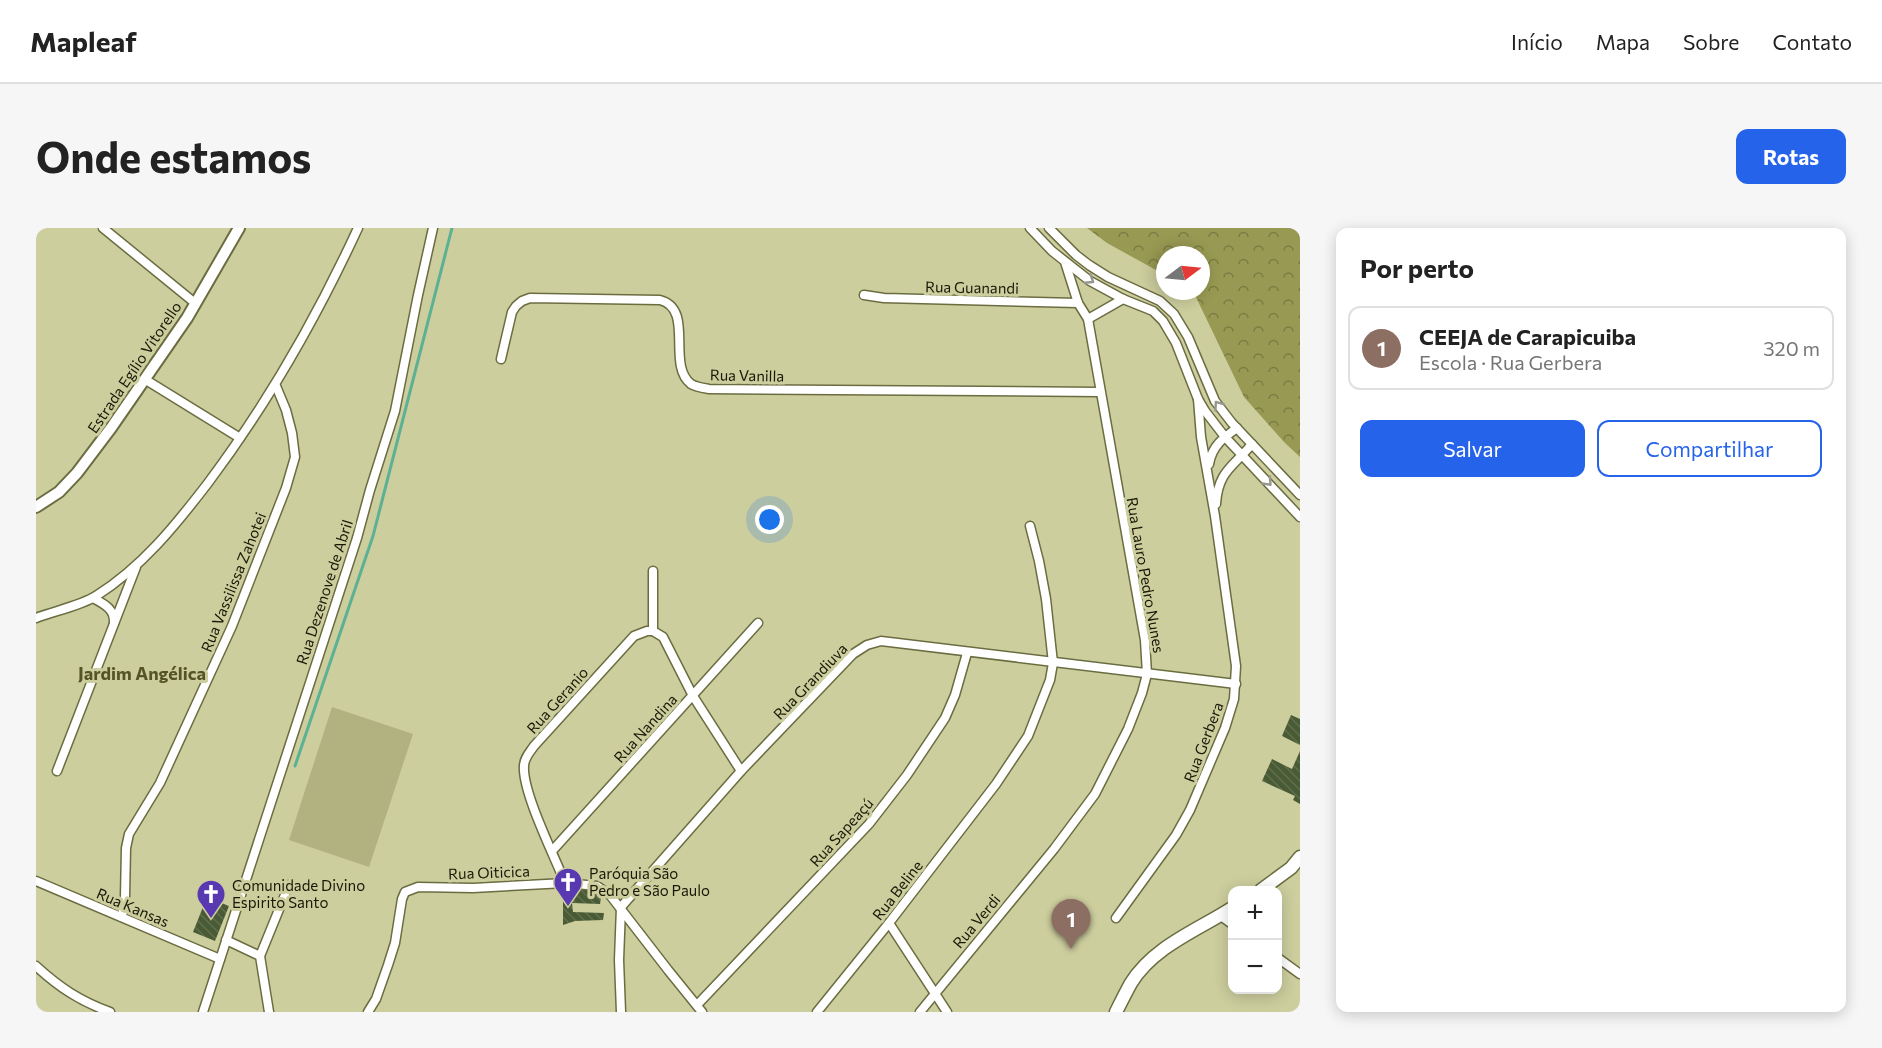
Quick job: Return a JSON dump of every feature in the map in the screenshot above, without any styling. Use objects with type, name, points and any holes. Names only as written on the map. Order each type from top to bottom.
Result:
[{"type":"main road","points":[[1268,886],[1291,868],[1300,856]]},
{"type":"main road","points":[[1116,1012],[1132,982],[1143,968],[1174,942],[1228,911]]},
{"type":"street","points":[[104,228],[195,303]]},
{"type":"street","name":"Estrada Egílio Vitorello","points":[[36,507],[58,492],[77,474],[146,380],[187,318],[239,228]]},
{"type":"street","points":[[36,618],[93,598],[137,566],[172,529],[276,386],[329,290],[358,228]]},
{"type":"street","name":"Rua Dezenove de Abril","points":[[203,1012],[390,430],[434,228]]},
{"type":"street","points":[[1030,228],[1065,262],[1090,281],[1123,299],[1153,311],[1163,321],[1176,343],[1205,411],[1225,437],[1300,517]]},
{"type":"street","points":[[1049,228],[1089,265],[1108,277],[1160,301],[1174,314],[1188,338],[1215,401],[1300,495]]},
{"type":"street","name":"Rua Lauro Pedro Nunes","points":[[1054,849],[1095,794],[1128,729],[1147,674],[1145,640],[1088,320],[1078,303],[1065,262]]},
{"type":"street","name":"Rua Guanandi","points":[[864,296],[1078,303]]},
{"type":"street","name":"Rua Vanilla","points":[[501,359],[512,312],[522,301],[542,297],[660,300],[671,305],[678,319],[680,362],[687,379],[693,386],[709,389],[1100,392]]},
{"type":"street","points":[[1088,320],[1123,299]]},
{"type":"street","points":[[146,380],[240,438]]},
{"type":"street","name":"Rua Vassilissa Zahotei","points":[[122,917],[126,897],[126,849],[129,834],[164,774],[232,626],[286,488],[295,456],[286,410],[276,386]]},
{"type":"street","name":"Rua Gerbera","points":[[1116,918],[1176,835],[1190,810],[1225,728],[1234,699],[1236,666],[1215,516],[1201,437],[1198,399]]},
{"type":"street","name":"Rua Gerbera","points":[[1208,473],[1211,455],[1216,445],[1237,428]]},
{"type":"street","name":"Rua Gerbera","points":[[1215,516],[1219,482],[1227,470],[1252,444]]},
{"type":"street","points":[[1030,526],[1041,570],[1053,663]]},
{"type":"street","points":[[57,771],[137,566]]},
{"type":"street","points":[[652,571],[653,631],[659,633],[667,643],[693,696],[741,771]]},
{"type":"street","points":[[93,598],[111,611],[115,616],[114,624]]},
{"type":"street","name":"Rua Nandina","points":[[552,851],[758,623]]},
{"type":"street","name":"Rua Geranio","points":[[566,883],[529,792],[524,776],[525,758],[629,639],[640,633],[653,631]]},
{"type":"street","name":"Rua Grandiuva","points":[[621,907],[741,771],[853,654],[867,645],[881,641],[1236,684]]},
{"type":"street","name":"Rua Sapeaçú","points":[[699,1008],[869,824],[901,783],[945,718],[955,695],[967,653]]},
{"type":"street","name":"Rua Beline","points":[[817,1012],[996,784],[1028,736],[1050,680],[1053,663]]},
{"type":"street","name":"Rua Verdi","points":[[920,1012],[1054,849]]},
{"type":"street","name":"Rua Kansas","points":[[36,881],[220,958]]},
{"type":"street","name":"Rua Oiticica","points":[[368,1012],[376,999],[394,943],[405,892],[418,887],[473,888],[566,883],[597,886],[610,895],[699,1008]]},
{"type":"street","points":[[269,1012],[260,956],[289,885]]},
{"type":"street","points":[[621,907],[619,951],[621,1012]]},
{"type":"street","points":[[1221,916],[1228,921]]},
{"type":"street","points":[[889,923],[947,1012]]},
{"type":"street","points":[[226,940],[260,956]]},
{"type":"street","points":[[1282,961],[1300,974]]},
{"type":"street","points":[[36,966],[69,993],[87,1004],[110,1012]]},
{"type":"green space","points":[[1087,228],[1300,228],[1300,457],[1244,397],[1197,300],[1210,300],[1210,246],[1156,246],[1156,270],[1107,243]]},
{"type":"green space","points":[[332,707],[413,734],[369,867],[289,840]]},
{"type":"building","points":[[1291,715],[1300,719],[1300,745],[1282,736]]},
{"type":"building","points":[[1300,751],[1300,804],[1293,800],[1295,796],[1262,781],[1272,759],[1292,769]]},
{"type":"building","name":"Paróquia São Pedro e São Paulo","points":[[563,888],[596,890],[601,898],[600,904],[572,903],[573,912],[604,913],[603,920],[575,921],[563,925]]},
{"type":"building","name":"Comunidade Divino Espirito Santo","points":[[207,897],[229,906],[215,941],[193,932]]},
{"type":"waterway","points":[[295,766],[373,536],[452,228]]},
{"type":"place","name":"Paróquia São Pedro e São Paulo","points":[[568,908]]},
{"type":"place","name":"Comunidade Divino Espirito Santo","points":[[211,920]]},
{"type":"place","name":"CEEJA de Carapicuiba","points":[[1071,949]]},
{"type":"district","name":"Jardim Angélica","points":[[142,673]]}]
